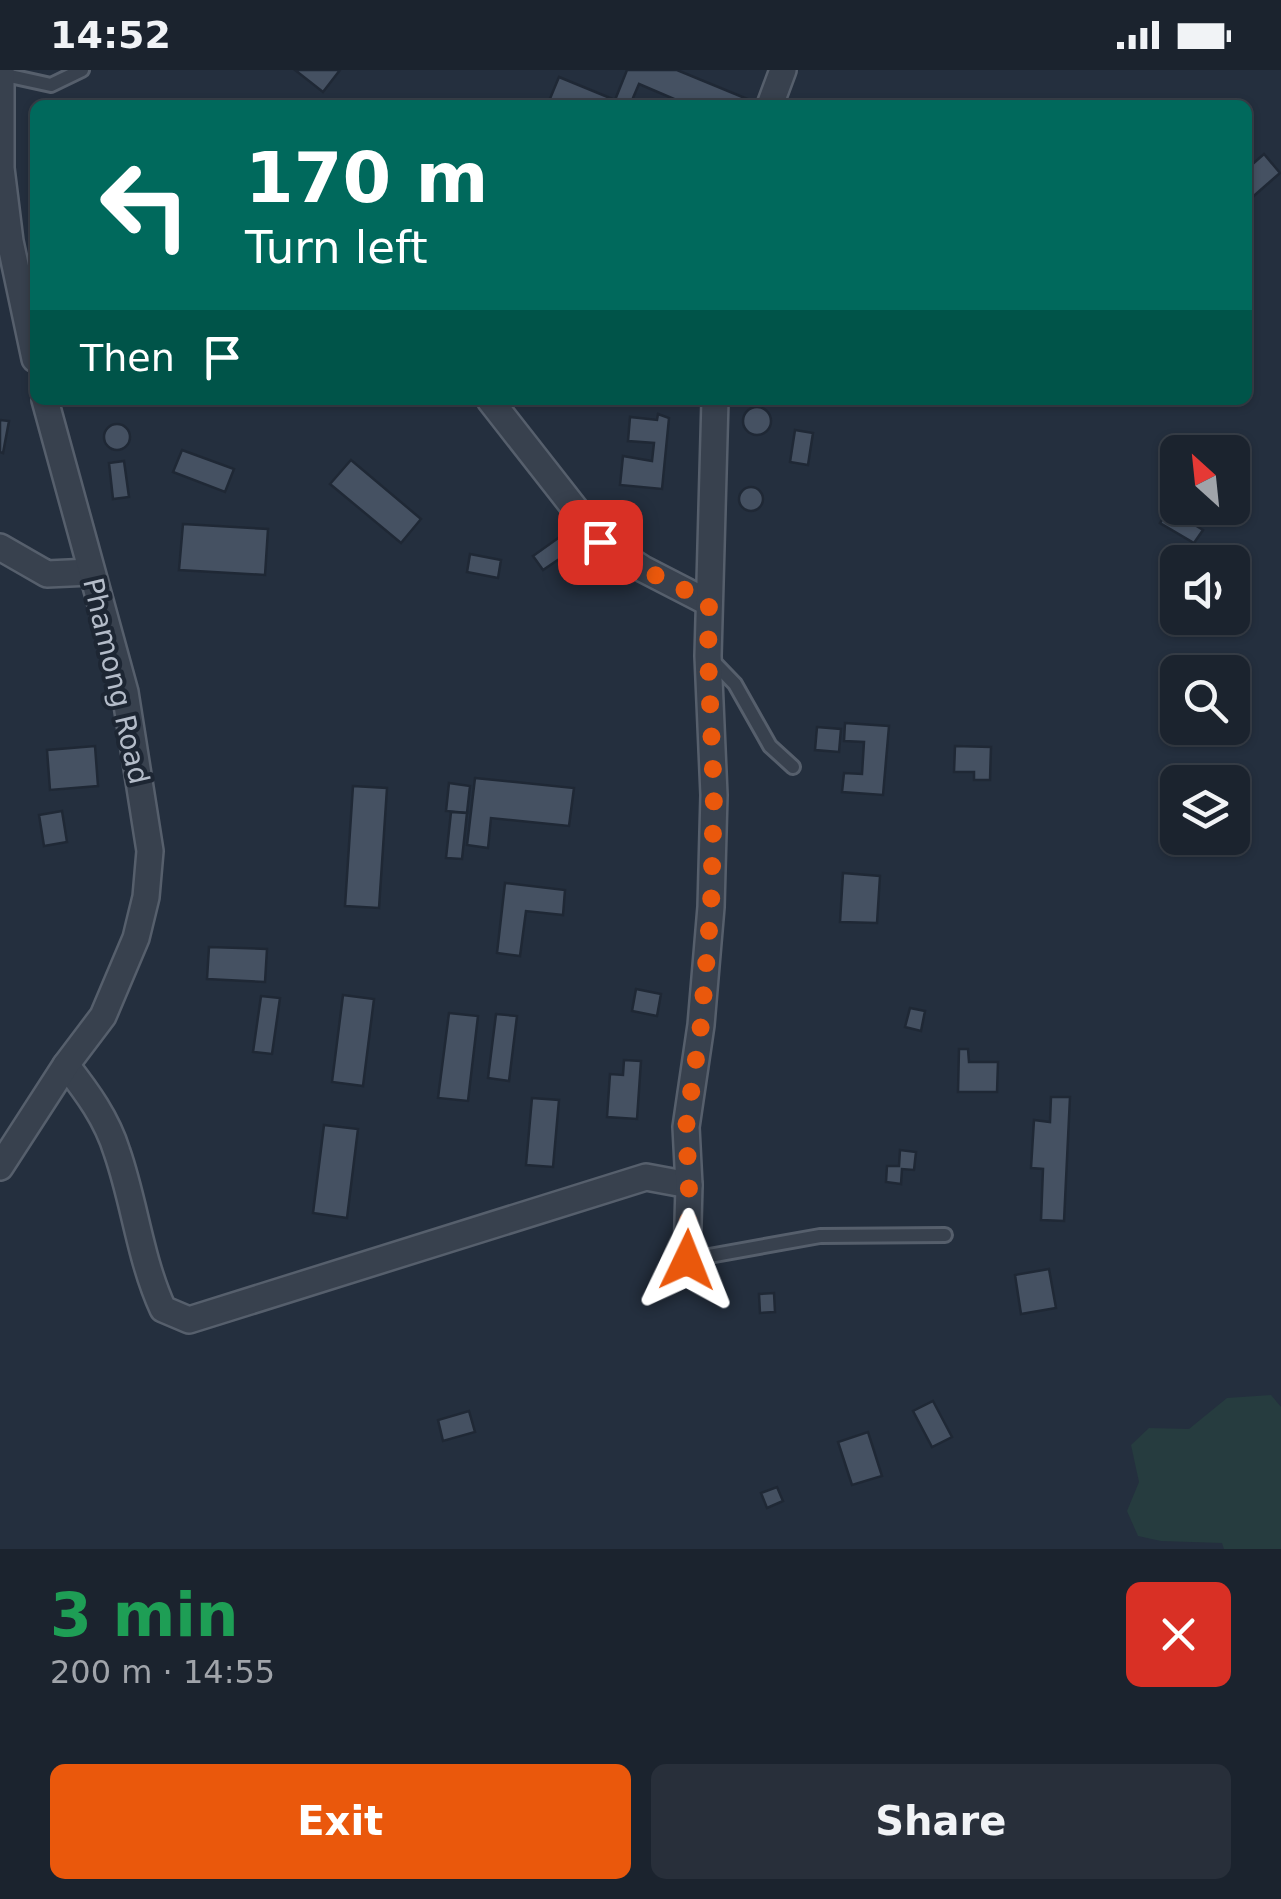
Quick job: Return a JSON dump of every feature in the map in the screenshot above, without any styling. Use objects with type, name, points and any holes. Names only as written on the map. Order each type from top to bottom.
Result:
[{"type":"street","points":[[772,100],[782,70]]},
{"type":"street","points":[[1,72],[1,168],[10,241],[30,335]]},
{"type":"street","name":"Phamong Road","points":[[0,1166],[103,1016],[122,973],[146,898],[150,850],[125,692],[46,405]]},
{"type":"street","points":[[494,405],[600,542],[709,602]]},
{"type":"street","points":[[687,1260],[686,1127],[701,1025],[711,907],[714,795],[708,656],[715,405]]},
{"type":"street","points":[[0,547],[48,574],[91,572]]},
{"type":"street","points":[[66,1065],[92,1099],[117,1150],[148,1277],[164,1309],[190,1320],[646,1176],[689,1185]]},
{"type":"lane","points":[[1,72],[51,86],[82,70]]},
{"type":"lane","points":[[708,656],[735,684],[770,746],[792,767]]},
{"type":"lane","points":[[687,1260],[820,1236],[944,1236]]},
{"type":"green space","points":[[1271,1395],[1281,1407],[1281,1549],[1224,1549],[1222,1543],[1161,1541],[1138,1536],[1127,1511],[1139,1482],[1131,1445],[1149,1428],[1189,1429],[1227,1398]]},
{"type":"building","points":[[295,70],[340,70],[323,92]]},
{"type":"building","points":[[627,70],[677,70],[750,100],[676,100],[639,84],[632,100],[615,100]]},
{"type":"building","points":[[559,77],[615,100],[549,100]]},
{"type":"building","points":[[1264,154],[1280,173],[1252,198],[1252,164]]},
{"type":"building","points":[[757,407],[767,411],[771,421],[767,431],[757,435],[747,431],[743,421],[747,411]]},
{"type":"building","points":[[658,414],[669,418],[662,489],[620,485],[623,456],[652,461],[654,443],[628,441],[630,417],[657,420]]},
{"type":"building","points":[[0,420],[9,421],[3,453],[0,452]]},
{"type":"building","points":[[117,424],[126,428],[130,437],[126,446],[117,450],[108,446],[104,437],[108,428]]},
{"type":"building","points":[[795,430],[813,433],[808,465],[790,462]]},
{"type":"building","points":[[182,450],[234,469],[225,492],[173,472]]},
{"type":"building","points":[[351,460],[421,519],[401,543],[330,484]]},
{"type":"building","points":[[124,461],[129,497],[113,499],[109,463]]},
{"type":"building","points":[[751,487],[763,499],[751,511],[739,499]]},
{"type":"building","points":[[183,524],[268,529],[265,575],[179,570]]},
{"type":"building","points":[[1163,525],[1195,525],[1203,530],[1194,543]]},
{"type":"building","points":[[561,536],[571,551],[543,570],[533,556]]},
{"type":"building","points":[[470,554],[501,560],[498,578],[467,572]]},
{"type":"building","points":[[845,723],[889,726],[883,795],[842,792],[844,773],[862,774],[864,742],[844,741]]},
{"type":"building","points":[[817,727],[841,729],[839,752],[815,750]]},
{"type":"building","points":[[95,746],[98,786],[50,790],[47,750]]},
{"type":"building","points":[[955,746],[991,747],[990,780],[974,780],[974,772],[954,772]]},
{"type":"building","points":[[475,778],[574,788],[569,826],[491,818],[488,848],[467,845]]},
{"type":"building","points":[[449,783],[470,786],[467,813],[446,811]]},
{"type":"building","points":[[353,786],[387,788],[379,908],[345,906]]},
{"type":"building","points":[[62,811],[67,842],[44,846],[39,815]]},
{"type":"building","points":[[451,812],[467,813],[462,859],[446,858]]},
{"type":"building","points":[[843,873],[880,876],[877,923],[840,922]]},
{"type":"building","points":[[505,883],[565,890],[563,915],[526,911],[520,956],[497,953]]},
{"type":"building","points":[[209,947],[267,949],[265,982],[207,979]]},
{"type":"building","points":[[636,989],[661,994],[657,1016],[632,1011]]},
{"type":"building","points":[[343,995],[374,999],[363,1086],[332,1082]]},
{"type":"building","points":[[261,996],[280,998],[272,1054],[253,1052]]},
{"type":"building","points":[[910,1008],[925,1011],[921,1031],[905,1027]]},
{"type":"building","points":[[449,1013],[478,1016],[468,1101],[438,1098]]},
{"type":"building","points":[[496,1014],[517,1016],[509,1081],[488,1078]]},
{"type":"building","points":[[959,1049],[968,1049],[969,1062],[998,1062],[997,1092],[958,1092]]},
{"type":"building","points":[[624,1060],[641,1061],[637,1119],[607,1117],[610,1074],[623,1075]]},
{"type":"building","points":[[1051,1097],[1070,1097],[1064,1221],[1041,1220],[1043,1169],[1031,1168],[1034,1120],[1050,1122]]},
{"type":"building","points":[[532,1098],[559,1100],[553,1167],[526,1165]]},
{"type":"building","points":[[324,1125],[358,1129],[347,1218],[313,1213]]},
{"type":"building","points":[[900,1150],[916,1152],[914,1170],[902,1169],[901,1184],[886,1182],[887,1166],[899,1166]]},
{"type":"building","points":[[1049,1269],[1056,1308],[1021,1314],[1015,1275]]},
{"type":"building","points":[[774,1293],[775,1312],[760,1313],[759,1294]]},
{"type":"building","points":[[933,1401],[952,1437],[932,1447],[913,1411]]},
{"type":"building","points":[[469,1411],[475,1432],[443,1441],[438,1420]]},
{"type":"building","points":[[868,1432],[882,1476],[852,1485],[838,1442]]},
{"type":"building","points":[[777,1487],[783,1501],[767,1508],[761,1493]]},
{"type":"route","points":[[600,542],[709,602],[714,795],[711,907],[701,1025],[686,1127],[687,1260]]}]
